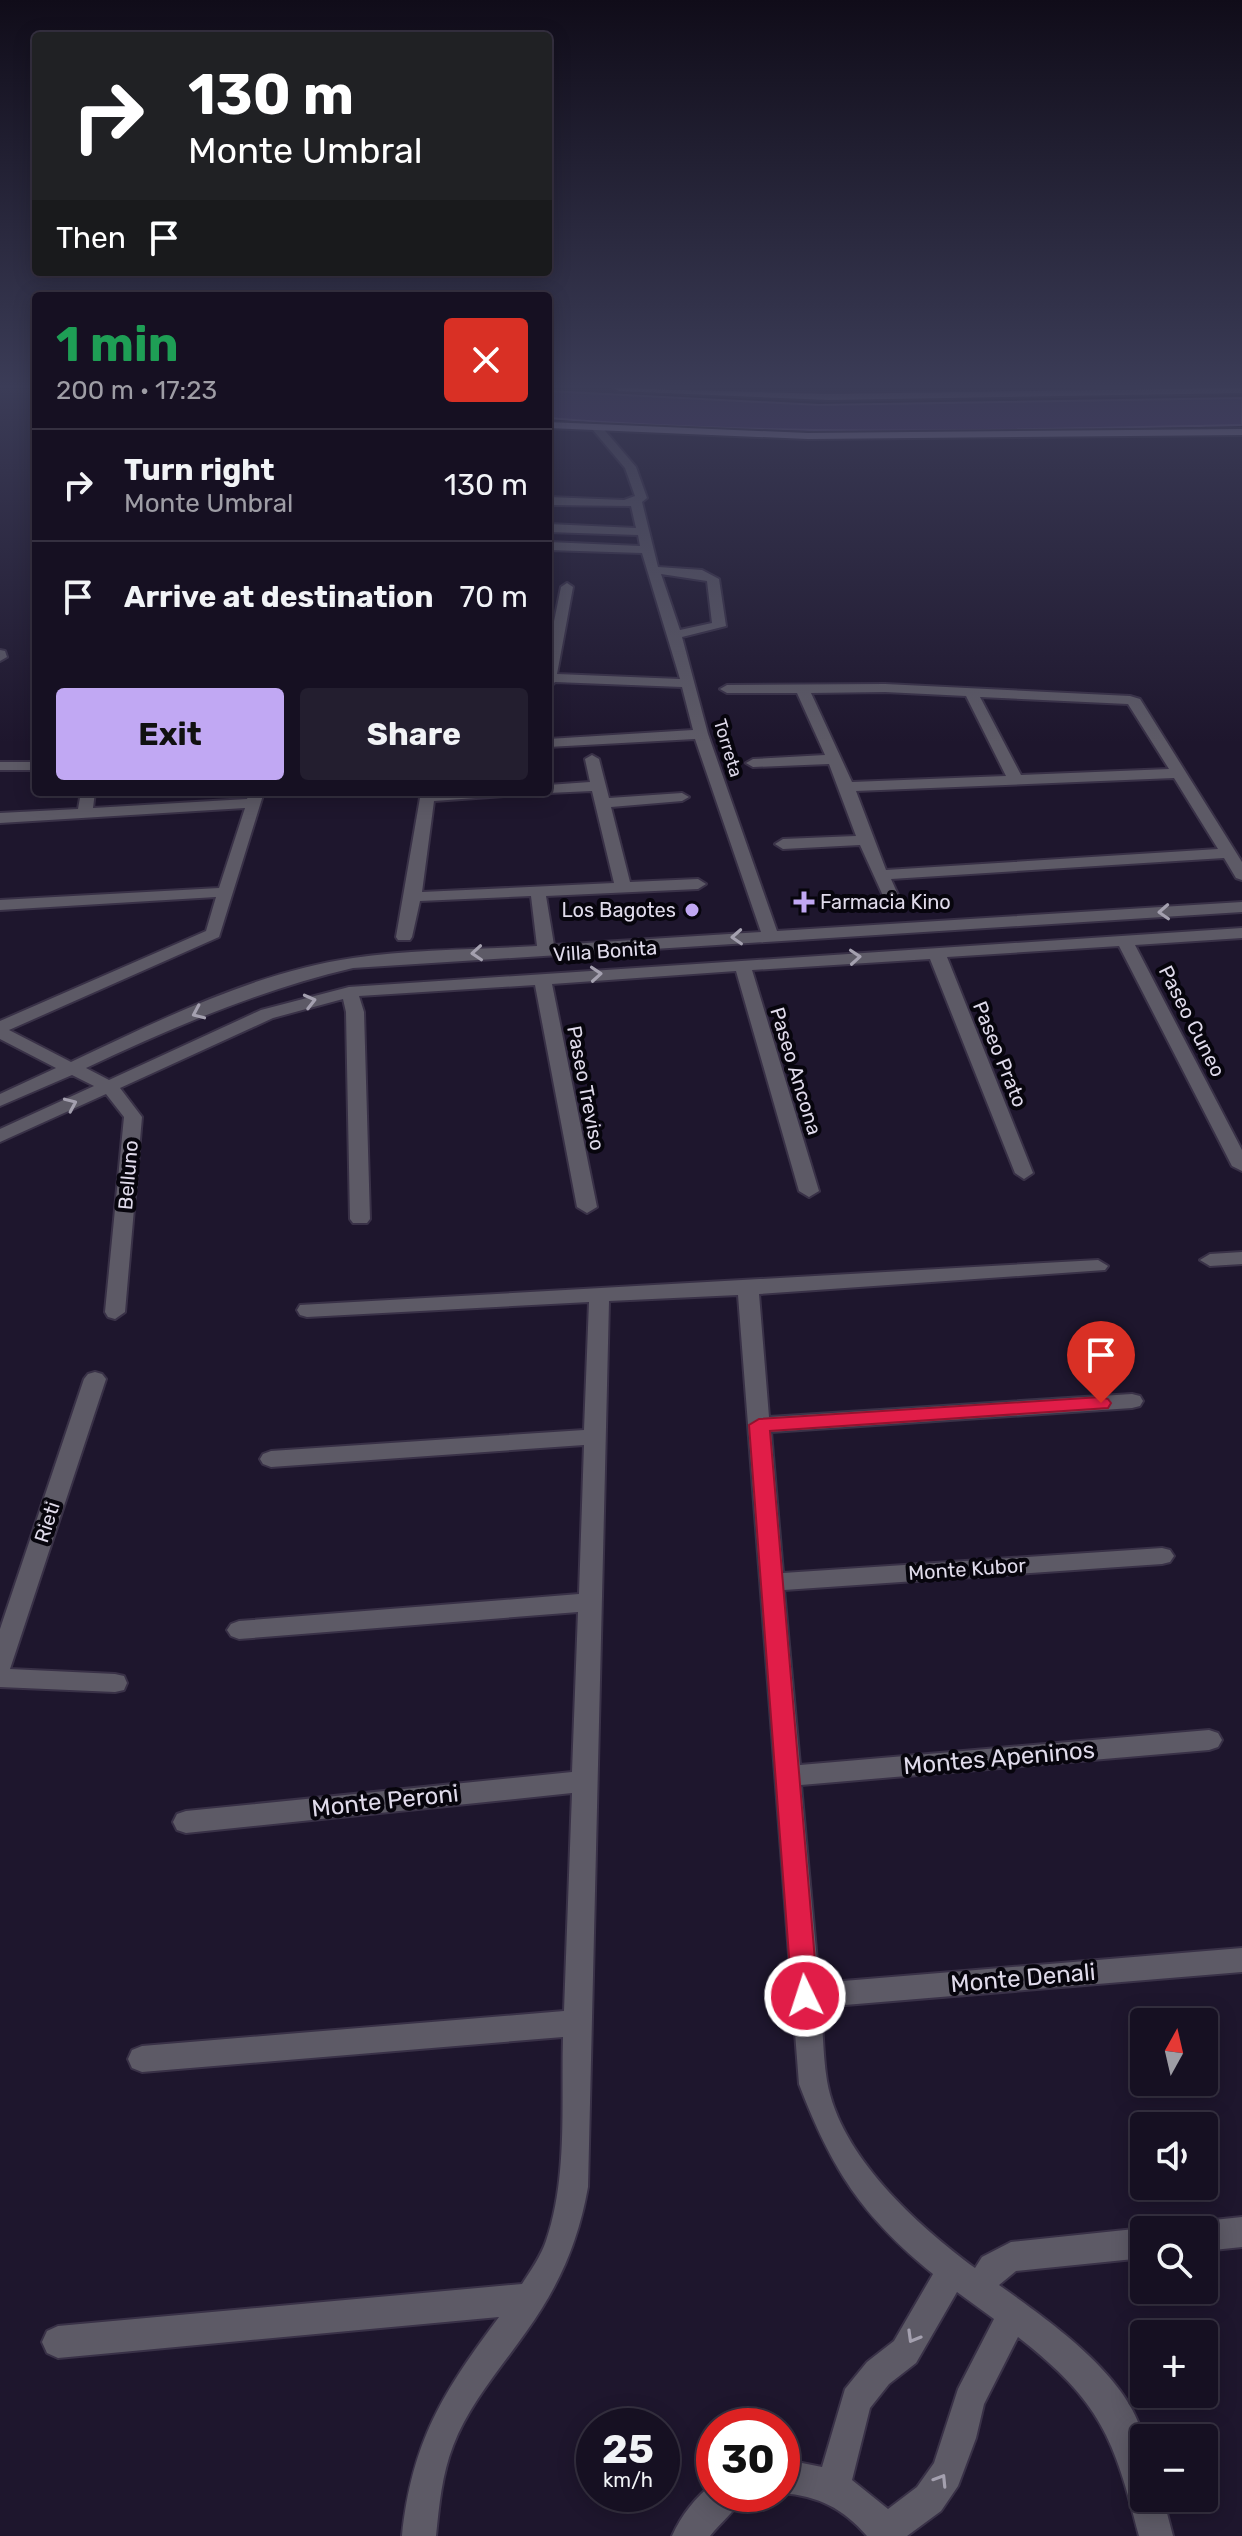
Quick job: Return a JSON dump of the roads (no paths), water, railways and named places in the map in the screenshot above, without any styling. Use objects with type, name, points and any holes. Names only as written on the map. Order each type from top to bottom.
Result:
[{"type":"street","name":"Torreta","points":[[637,506],[640,533],[675,635],[701,734],[770,935]]},
{"type":"street","points":[[552,511],[625,514],[640,533]]},
{"type":"street","points":[[552,520],[640,533]]},
{"type":"street","points":[[552,528],[640,533]]},
{"type":"street","points":[[552,537],[640,533]]},
{"type":"street","points":[[552,545],[640,533]]},
{"type":"street","points":[[655,570],[702,574],[713,579],[719,626],[675,635]]},
{"type":"street","points":[[552,660],[567,587]]},
{"type":"street","points":[[552,680],[689,683]]},
{"type":"street","points":[[727,689],[970,691],[1130,700],[1135,702],[1242,875]]},
{"type":"street","points":[[802,689],[847,787],[865,840],[895,906]]},
{"type":"street","points":[[970,691],[1017,782]]},
{"type":"street","points":[[552,743],[701,734]]},
{"type":"street","points":[[592,759],[623,888]]},
{"type":"street","points":[[753,763],[833,759]]},
{"type":"street","points":[[0,766],[32,766]]},
{"type":"street","points":[[847,787],[1177,773]]},
{"type":"street","points":[[552,789],[599,786]]},
{"type":"street","points":[[85,813],[87,796]]},
{"type":"street","points":[[404,937],[413,897],[427,796]]},
{"type":"street","points":[[603,803],[682,797]]},
{"type":"street","points":[[0,818],[255,798],[225,892],[217,928],[208,937],[0,1029]]},
{"type":"street","points":[[783,844],[865,840]]},
{"type":"street","points":[[881,875],[1228,853]]},
{"type":"street","points":[[413,897],[698,884]]},
{"type":"street","points":[[0,905],[225,892]]},
{"type":"street","points":[[538,893],[546,949]]},
{"type":"street","name":"Villa Bonita","points":[[0,1101],[232,998],[291,977],[384,960],[1242,907]]},
{"type":"street","name":"Villa Bonita","points":[[0,1136],[267,1014],[349,992],[1242,933]]},
{"type":"street","name":"Paseo Cuneo","points":[[1123,940],[1135,957],[1241,1166]]},
{"type":"street","name":"Paseo Prato","points":[[936,952],[1024,1173]]},
{"type":"street","name":"Paseo Ancona","points":[[742,964],[809,1191]]},
{"type":"street","name":"Paseo Treviso","points":[[542,978],[587,1207]]},
{"type":"street","points":[[349,992],[355,1012],[360,1219]]},
{"type":"street","name":"Belluno","points":[[0,1029],[47,1059],[74,1067],[110,1087],[125,1102],[133,1117],[115,1312]]},
{"type":"street","points":[[1210,1260],[1242,1258]]},
{"type":"street","points":[[307,1310],[748,1288],[1098,1266]]},
{"type":"street","points":[[748,1288],[813,2084],[834,2137],[872,2192],[919,2243],[1042,2334],[1079,2370],[1111,2407],[1130,2448]]},
{"type":"street","points":[[419,2536],[423,2492],[440,2435],[557,2253],[571,2198],[599,1295]]},
{"type":"street","name":"Rieti","points":[[0,1665],[95,1379]]},
{"type":"street","points":[[759,1425],[1132,1401]]},
{"type":"street","points":[[271,1459],[595,1437]]},
{"type":"street","name":"Monte Kubor","points":[[772,1582],[1162,1556]]},
{"type":"street","points":[[239,1630],[589,1602]]},
{"type":"street","points":[[0,1678],[115,1683]]},
{"type":"street","name":"Montes Apeninos","points":[[789,1776],[1209,1740]]},
{"type":"street","name":"Monte Peroni","points":[[186,1822],[584,1781]]},
{"type":"street","name":"Monte Denali","points":[[805,1996],[1242,1960]]},
{"type":"street","points":[[142,2059],[576,2023]]},
{"type":"street","points":[[1218,2235],[1242,2232]]},
{"type":"street","points":[[834,2487],[856,2400],[878,2373],[905,2352],[966,2279],[1011,2257],[1130,2244]]},
{"type":"street","points":[[58,2342],[528,2299]]},
{"type":"street","points":[[800,2477],[834,2487],[863,2506],[886,2534],[929,2499],[946,2474],[960,2438],[969,2400],[1014,2313]]},
{"type":"street","points":[[689,2536],[707,2512]]},
{"type":"street","points":[[1150,2512],[1156,2536]]},
{"type":"place","name":"Farmacia Kino","points":[[804,902]]},
{"type":"place","name":"Los Bagotes","points":[[692,910]]}]
